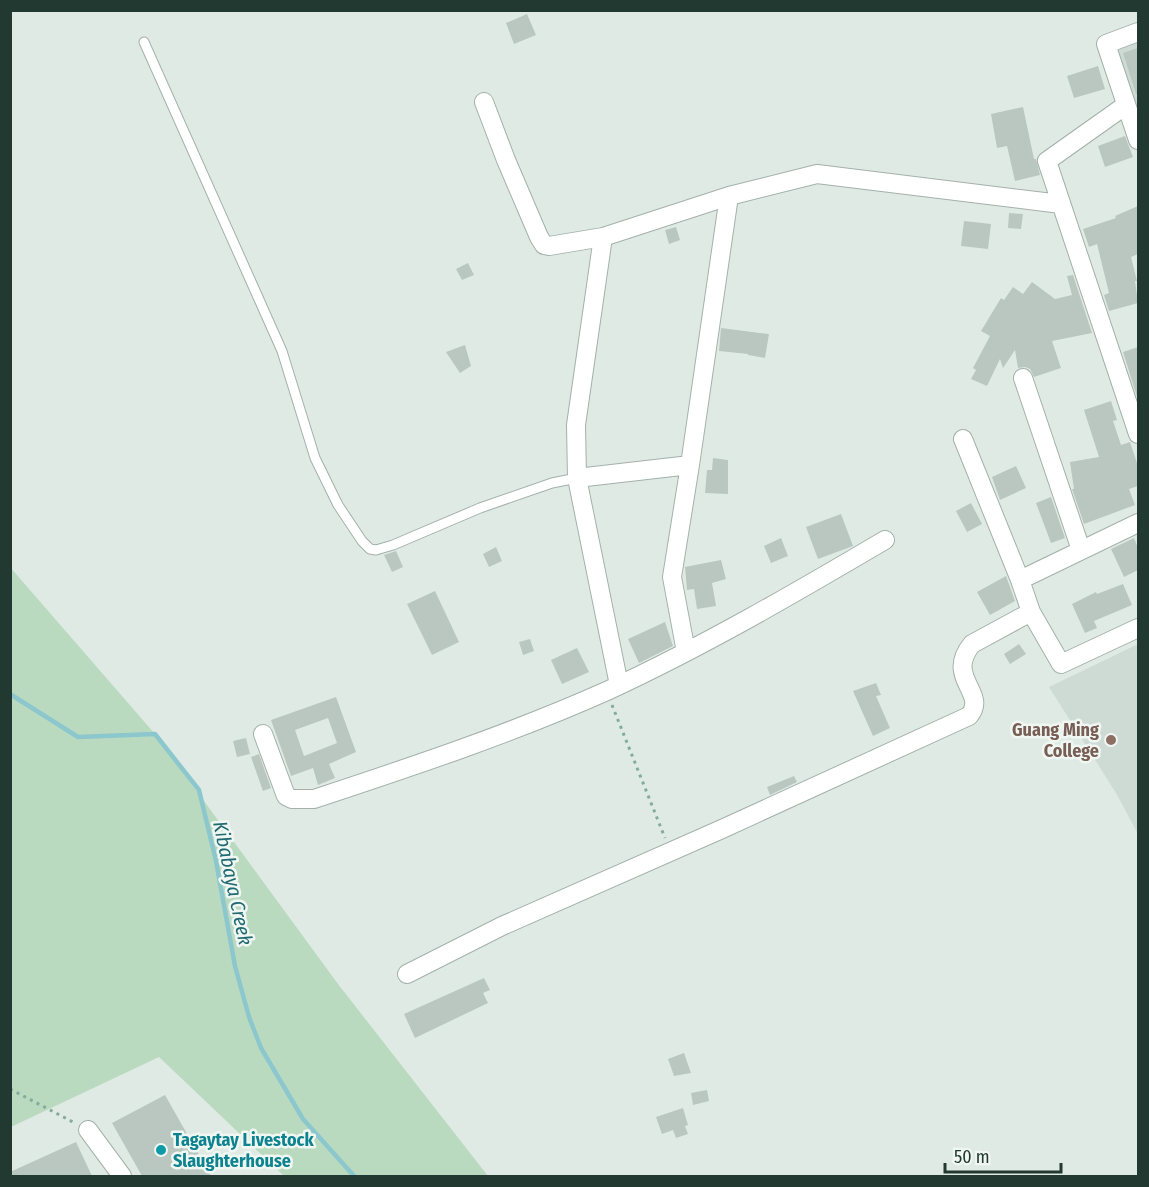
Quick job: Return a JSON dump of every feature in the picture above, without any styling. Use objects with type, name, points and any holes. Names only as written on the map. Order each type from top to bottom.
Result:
[{"type":"street","points":[[1138,32],[1106,44],[1138,140]]},
{"type":"street","points":[[484,102],[506,160],[544,245],[549,246],[603,237],[729,196],[817,174],[1061,204]]},
{"type":"street","points":[[1126,105],[1047,161],[1138,435]]},
{"type":"street","points":[[686,652],[672,577],[729,196]]},
{"type":"street","points":[[603,237],[576,425],[576,478],[612,688]]},
{"type":"street","points":[[1023,378],[1081,550]]},
{"type":"street","points":[[963,439],[1031,612],[1061,664],[1138,628]]},
{"type":"street","points":[[576,478],[690,465]]},
{"type":"street","points":[[1020,580],[1138,523]]},
{"type":"street","points":[[263,734],[286,796],[292,799],[314,799],[452,754],[612,688],[686,652],[791,595],[885,540]]},
{"type":"street","points":[[407,974],[502,926],[969,716],[974,711],[975,698],[962,674],[962,662],[966,651],[972,644],[1031,612]]},
{"type":"street","points":[[88,1130],[122,1176]]},
{"type":"lane","points":[[144,42],[282,351],[315,458],[338,506],[362,541],[370,549],[376,550],[393,545],[480,508],[552,483],[576,478]]},
{"type":"path","points":[[612,688],[670,851]]},
{"type":"path","points":[[10,1089],[88,1130]]},
{"type":"shaded area","points":[[1138,36],[1138,113],[1115,44]]},
{"type":"shaded area","name":"Guang Ming College","points":[[1138,644],[1138,834],[1116,793],[1049,687]]},
{"type":"green space","points":[[10,567],[155,734],[338,984],[488,1176],[284,1176],[159,1057],[11,1127]]},
{"type":"building","points":[[527,14],[536,35],[514,44],[506,23]]},
{"type":"building","points":[[1138,48],[1138,94],[1136,94],[1123,53]]},
{"type":"building","points":[[1098,66],[1105,89],[1074,98],[1067,76]]},
{"type":"building","points":[[1023,107],[1034,159],[1036,159],[1040,175],[1015,181],[1007,146],[997,148],[991,114]]},
{"type":"building","points":[[1125,136],[1133,157],[1105,167],[1098,146]]},
{"type":"building","points":[[1138,206],[1138,254],[1131,257],[1137,281],[1135,281],[1138,303],[1109,311],[1104,295],[1109,293],[1097,244],[1089,247],[1083,229],[1116,218],[1115,216]]},
{"type":"building","points":[[1009,213],[1023,214],[1021,229],[1008,228]]},
{"type":"building","points":[[964,221],[991,224],[988,249],[961,246]]},
{"type":"building","points":[[676,227],[680,240],[669,244],[665,230]]},
{"type":"building","points":[[468,263],[474,275],[462,280],[456,269]]},
{"type":"building","points":[[1073,275],[1092,333],[1052,341],[1061,368],[1034,377],[1030,369],[1018,368],[1015,350],[1003,368],[1000,359],[987,386],[971,379],[976,370],[973,368],[990,336],[981,331],[1001,298],[1004,300],[1013,287],[1023,294],[1032,282],[1055,299],[1072,295],[1067,276]]},
{"type":"building","points":[[721,328],[769,334],[765,358],[719,351]]},
{"type":"building","points":[[465,345],[471,366],[460,373],[446,352]]},
{"type":"building","points":[[1138,347],[1138,400],[1123,352]]},
{"type":"building","points":[[1111,401],[1117,420],[1113,421],[1121,445],[1130,442],[1138,466],[1138,486],[1129,489],[1135,505],[1084,524],[1072,489],[1074,489],[1070,462],[1099,457],[1084,410]]},
{"type":"building","points":[[713,458],[728,460],[728,494],[705,493],[707,470],[712,470]]},
{"type":"building","points":[[1016,466],[1026,488],[1000,500],[992,477]]},
{"type":"building","points":[[1051,497],[1065,538],[1051,543],[1036,503]]},
{"type":"building","points":[[971,503],[982,524],[967,532],[956,511]]},
{"type":"building","points":[[841,514],[853,546],[818,559],[806,527]]},
{"type":"building","points":[[781,538],[788,556],[771,563],[764,546]]},
{"type":"building","points":[[1134,538],[1138,548],[1138,570],[1124,577],[1111,549]]},
{"type":"building","points":[[496,547],[502,561],[489,567],[483,554]]},
{"type":"building","points":[[396,551],[403,567],[392,572],[384,555]]},
{"type":"building","points":[[721,560],[726,579],[712,583],[716,606],[697,609],[694,589],[687,590],[685,567]]},
{"type":"building","points":[[1006,576],[1015,601],[990,615],[977,592]]},
{"type":"building","points":[[1123,584],[1132,605],[1094,621],[1097,628],[1085,633],[1072,604],[1096,592],[1097,594]]},
{"type":"building","points":[[435,591],[459,642],[432,655],[407,604]]},
{"type":"building","points":[[665,622],[673,646],[639,663],[628,639]]},
{"type":"building","points":[[530,639],[534,651],[523,655],[519,642]]},
{"type":"building","points":[[1019,644],[1026,654],[1010,664],[1004,654]]},
{"type":"building","points":[[577,648],[589,672],[562,684],[551,660]]},
{"type":"building","points":[[876,683],[881,695],[876,696],[890,728],[873,736],[853,691]]},
{"type":"building","points":[[336,697],[356,752],[329,764],[335,778],[318,785],[313,768],[291,776],[271,720]],"holes":[[[328,718],[337,743],[304,756],[295,730]]]},
{"type":"building","points":[[246,738],[250,754],[237,757],[233,741]]},
{"type":"building","points":[[259,754],[271,788],[263,791],[251,757]]},
{"type":"building","points":[[794,776],[797,782],[770,795],[767,787]]},
{"type":"building","points":[[484,978],[490,990],[483,993],[488,1003],[415,1038],[404,1014]]},
{"type":"building","points":[[684,1053],[691,1073],[674,1076],[668,1059]]},
{"type":"building","points":[[707,1090],[709,1101],[693,1105],[691,1093]]},
{"type":"building","name":"Tagaytay Livestock Slaughterhouse","points":[[165,1095],[211,1176],[142,1176],[112,1123]]},
{"type":"building","points":[[683,1108],[688,1134],[676,1138],[673,1130],[662,1134],[656,1117]]},
{"type":"building","points":[[76,1142],[92,1176],[10,1176],[10,1172]]},
{"type":"waterway","name":"Kibabaya Creek","points":[[10,694],[78,737],[155,734],[199,790],[216,861],[235,966],[249,1017],[261,1048],[303,1119],[354,1176]]},
{"type":"place","name":"Guang Ming College","points":[[1111,740]]},
{"type":"place","name":"Tagaytay Livestock Slaughterhouse","points":[[161,1150]]}]
